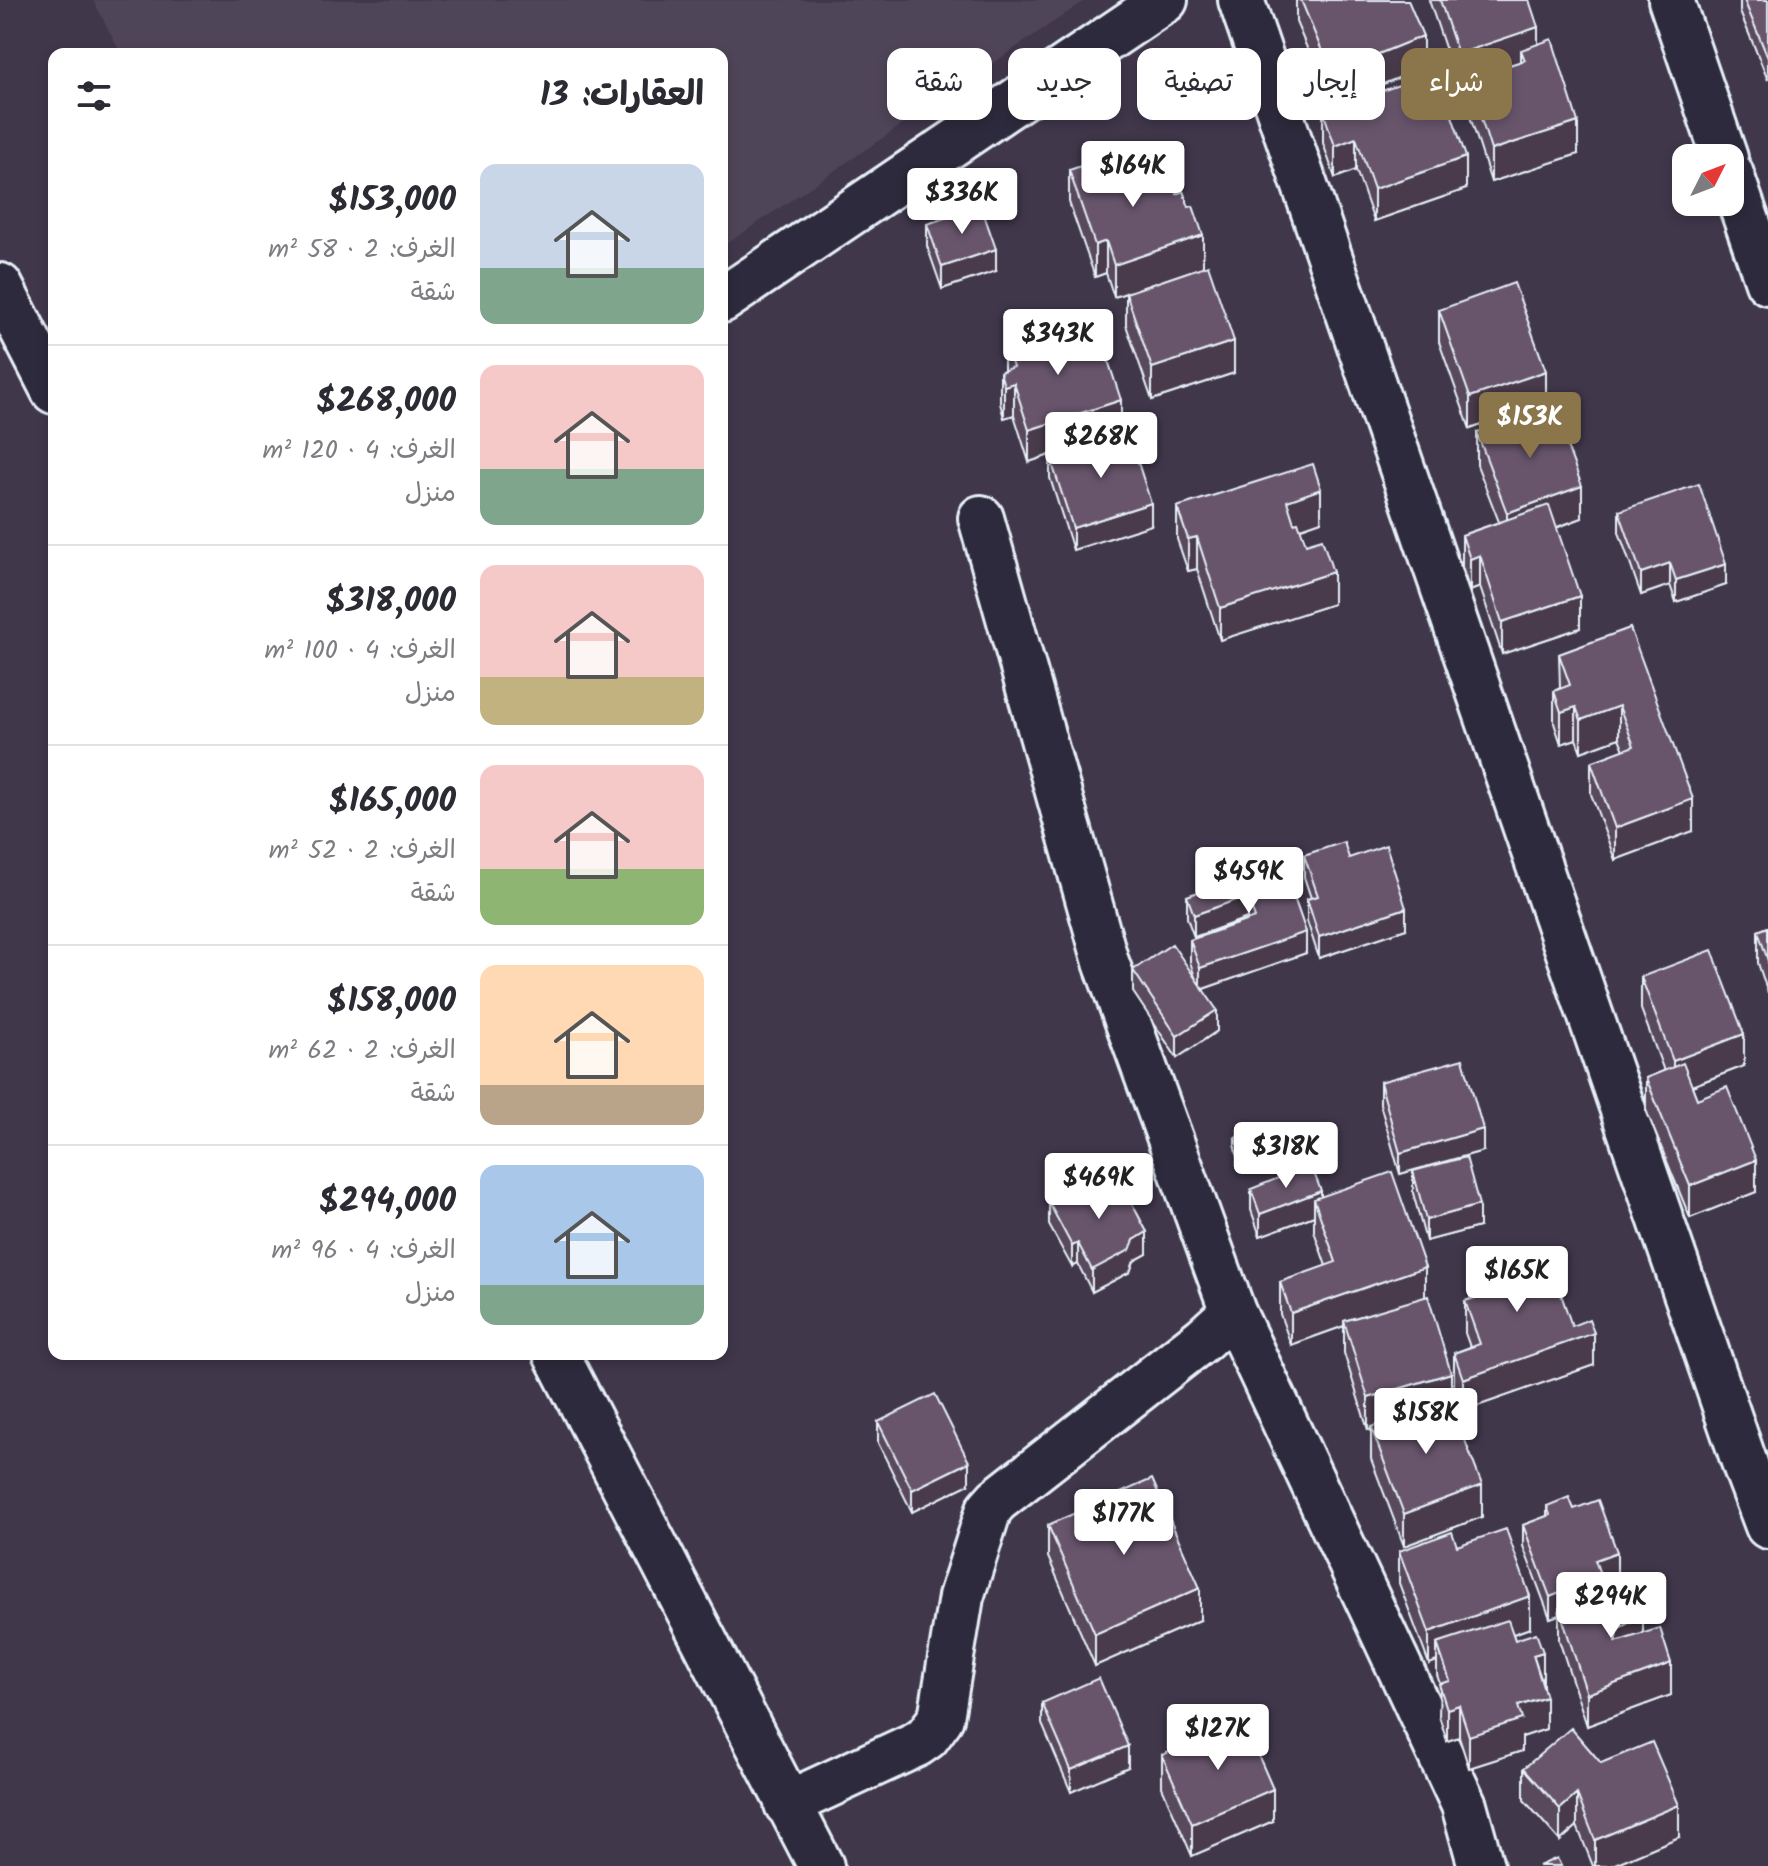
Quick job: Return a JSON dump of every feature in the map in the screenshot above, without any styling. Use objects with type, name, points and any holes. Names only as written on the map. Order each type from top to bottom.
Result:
[{"type":"street","points":[[728,296],[1165,0]]},
{"type":"street","points":[[1241,0],[1768,1526]]},
{"type":"street","points":[[1671,0],[1728,144]]},
{"type":"street","points":[[1744,189],[1768,282]]},
{"type":"street","points":[[0,286],[48,379]]},
{"type":"street","points":[[981,518],[1106,962],[1233,1312],[1464,1805],[1481,1866]]},
{"type":"street","points":[[787,1804],[927,1737],[941,1718],[961,1597],[989,1509],[1233,1312]]},
{"type":"street","points":[[559,1360],[821,1866]]},
{"type":"shaded area","points":[[93,0],[1086,0],[1015,48],[1008,48],[1008,53],[992,64],[992,48],[887,48],[887,120],[909,120],[728,243],[728,48],[118,48]]},
{"type":"building","points":[[1301,0],[1408,0],[1423,36],[1385,51],[1385,48],[1321,48]]},
{"type":"building","points":[[1440,0],[1529,0],[1538,27],[1476,48],[1456,48]]},
{"type":"building","points":[[1744,0],[1768,0],[1768,58]]},
{"type":"building","points":[[1552,39],[1578,122],[1491,150],[1481,120],[1512,120],[1512,64],[1525,60],[1521,50]]},
{"type":"building","points":[[1401,84],[1401,120],[1453,120],[1466,157],[1374,189],[1356,138],[1335,146],[1326,120],[1385,120],[1385,90]]},
{"type":"building","points":[[1125,151],[1135,180],[1169,169],[1177,194],[1183,191],[1189,207],[1193,206],[1203,235],[1114,265],[1106,241],[1095,245],[1069,170]]},
{"type":"building","points":[[981,206],[996,249],[942,267],[927,224]]},
{"type":"building","points":[[1208,265],[1234,341],[1152,368],[1126,293]]},
{"type":"building","points":[[1514,283],[1546,371],[1470,397],[1439,310]]},
{"type":"building","points":[[1067,323],[1078,357],[1104,348],[1121,400],[1029,430],[1014,383],[1004,386],[1000,372],[1013,367],[1004,344]]},
{"type":"building","points":[[1552,406],[1582,486],[1507,513],[1477,433]]},
{"type":"building","points":[[1128,431],[1151,503],[1073,528],[1050,457]]},
{"type":"building","points":[[1313,464],[1321,489],[1287,501],[1294,523],[1298,522],[1306,544],[1322,539],[1333,572],[1220,608],[1197,537],[1188,539],[1177,507]]},
{"type":"building","points":[[1699,484],[1726,564],[1676,580],[1670,563],[1641,573],[1619,511]]},
{"type":"building","points":[[1549,505],[1580,596],[1502,622],[1480,555],[1470,559],[1462,535]]},
{"type":"building","points":[[1630,628],[1693,799],[1615,828],[1591,762],[1634,746],[1619,706],[1581,720],[1576,707],[1561,712],[1554,691],[1570,685],[1559,654]]},
{"type":"building","points":[[1344,842],[1349,858],[1386,845],[1406,908],[1319,937],[1307,899],[1318,896],[1304,855]]},
{"type":"building","points":[[1282,863],[1306,932],[1200,968],[1190,940],[1255,918],[1247,896],[1194,915],[1187,896]]},
{"type":"building","points":[[1768,927],[1768,961],[1758,931]]},
{"type":"building","points":[[1172,944],[1217,1010],[1177,1036],[1133,970]]},
{"type":"building","points":[[1712,950],[1744,1034],[1673,1061],[1641,977]]},
{"type":"building","points":[[1463,1059],[1483,1129],[1400,1153],[1380,1082]]},
{"type":"building","points":[[1683,1063],[1697,1099],[1727,1087],[1756,1160],[1690,1186],[1646,1078]]},
{"type":"building","points":[[1261,1127],[1271,1152],[1243,1156],[1235,1138]]},
{"type":"building","points":[[1466,1157],[1479,1205],[1426,1220],[1413,1171]]},
{"type":"building","points":[[1311,1165],[1321,1191],[1260,1214],[1251,1189]]},
{"type":"building","points":[[1392,1172],[1425,1267],[1291,1313],[1280,1282],[1336,1262],[1314,1199]]},
{"type":"building","points":[[1118,1177],[1147,1232],[1134,1240],[1130,1250],[1092,1270],[1078,1243],[1072,1246],[1049,1203],[1093,1180],[1097,1188]]},
{"type":"building","points":[[1545,1248],[1572,1326],[1589,1319],[1594,1333],[1463,1379],[1454,1353],[1480,1344],[1465,1301],[1478,1297],[1470,1274]]},
{"type":"building","points":[[1428,1296],[1451,1373],[1368,1398],[1344,1321]]},
{"type":"building","points":[[935,1394],[969,1462],[912,1490],[878,1422]]},
{"type":"building","points":[[1449,1398],[1482,1485],[1404,1514],[1371,1427]]},
{"type":"building","points":[[1152,1479],[1200,1588],[1095,1634],[1048,1525]]},
{"type":"building","points":[[1569,1497],[1574,1509],[1598,1500],[1617,1552],[1595,1560],[1601,1577],[1550,1597],[1523,1525],[1550,1515],[1547,1506]]},
{"type":"building","points":[[1506,1529],[1530,1596],[1429,1632],[1399,1551],[1452,1532],[1457,1546]]},
{"type":"building","points":[[1631,1587],[1643,1615],[1619,1628],[1616,1642],[1660,1628],[1671,1663],[1587,1694],[1559,1608]]},
{"type":"building","points":[[1508,1620],[1515,1640],[1536,1633],[1543,1652],[1533,1655],[1546,1697],[1518,1706],[1522,1719],[1469,1736],[1459,1705],[1447,1709],[1439,1684],[1450,1681],[1437,1643]]},
{"type":"building","points":[[1099,1678],[1128,1746],[1071,1770],[1042,1703]]},
{"type":"building","points":[[1243,1720],[1273,1789],[1192,1824],[1162,1755]]},
{"type":"building","points":[[1571,1728],[1601,1763],[1652,1742],[1679,1805],[1595,1840],[1577,1794],[1560,1809],[1524,1768]]},
{"type":"building","points":[[1557,1858],[1561,1866],[1539,1866]]}]
